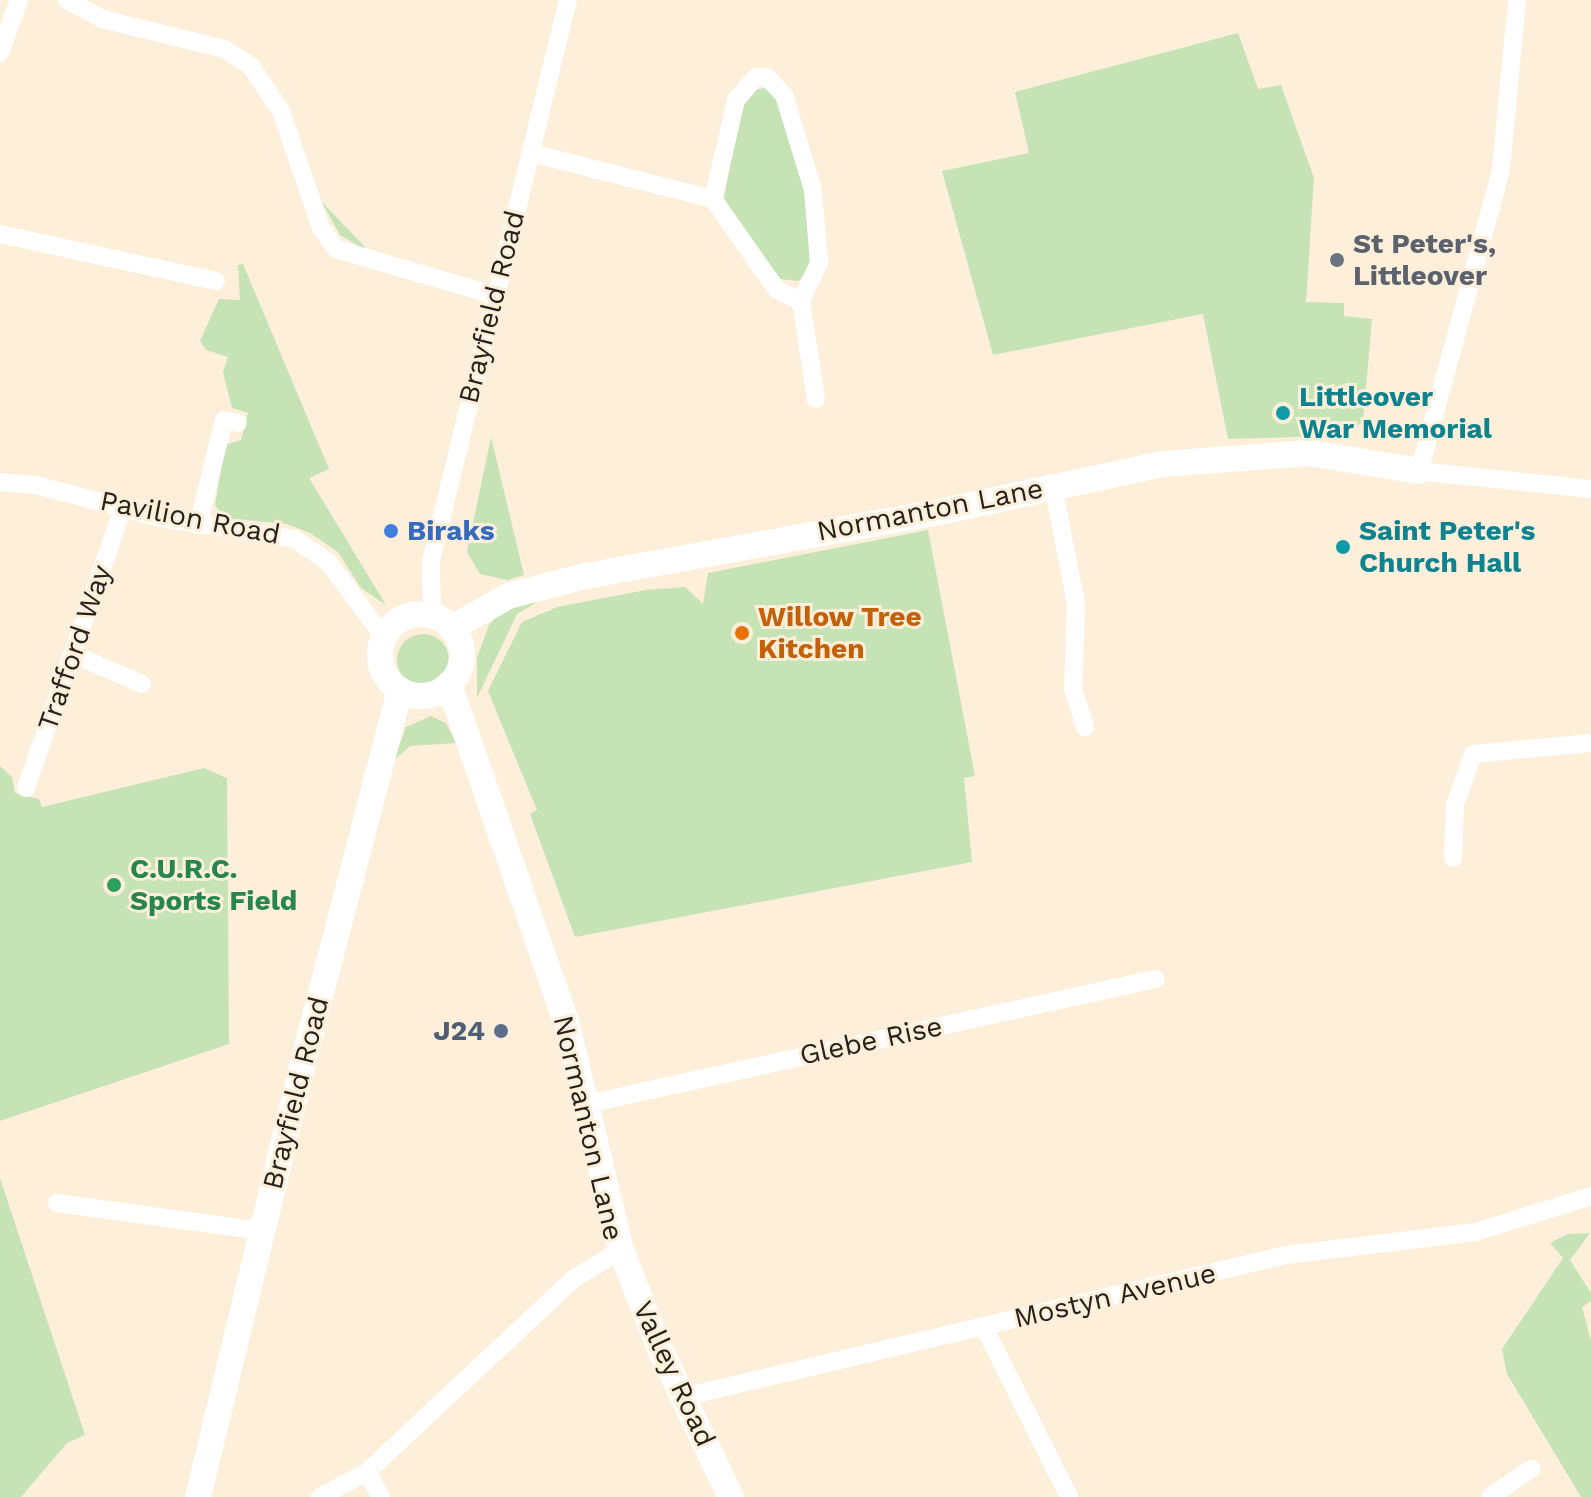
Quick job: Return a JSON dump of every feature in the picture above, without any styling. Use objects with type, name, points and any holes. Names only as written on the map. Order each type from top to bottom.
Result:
[{"type":"street","points":[[0,53],[19,0]]},
{"type":"street","points":[[67,0],[102,19],[224,49],[251,66],[281,111],[321,228],[336,249],[494,295]]},
{"type":"street","name":"Brayfield Road","points":[[442,622],[431,561],[568,0]]},
{"type":"street","points":[[1517,0],[1501,170],[1419,471],[1591,489]]},
{"type":"street","points":[[713,199],[736,100],[756,77],[767,77],[784,95],[813,190],[819,263],[801,301],[816,399]]},
{"type":"street","points":[[531,153],[713,199],[777,290],[801,301]]},
{"type":"street","points":[[0,234],[216,281]]},
{"type":"street","points":[[198,525],[224,420],[238,423]]},
{"type":"street","name":"Normanton Lane","points":[[442,622],[508,596],[586,576],[1163,464],[1297,453],[1419,471]]},
{"type":"street","name":"Pavilion Road","points":[[0,482],[36,485],[198,525],[280,535],[307,545],[329,563],[384,637]]},
{"type":"street","points":[[1053,486],[1076,603],[1073,688],[1085,727]]},
{"type":"street","name":"Trafford Way","points":[[26,788],[75,655],[123,508]]},
{"type":"street","points":[[405,617],[442,622],[462,652],[449,684],[424,696],[400,690],[383,669],[384,637],[405,617]]},
{"type":"street","points":[[75,655],[142,684]]},
{"type":"street","name":"Normanton Lane","points":[[320,1497],[367,1472],[573,1279],[621,1250],[587,1104],[539,933],[449,684]]},
{"type":"street","name":"Brayfield Road","points":[[198,1497],[262,1231],[400,690]]},
{"type":"street","points":[[1453,858],[1455,805],[1473,754],[1591,743]]},
{"type":"street","name":"Glebe Rise","points":[[587,1104],[1155,979]]},
{"type":"street","name":"Mostyn Avenue","points":[[683,1397],[1286,1255],[1476,1232],[1550,1212],[1591,1196]]},
{"type":"street","points":[[57,1203],[262,1231]]},
{"type":"street","name":"Valley Road","points":[[621,1250],[683,1397],[731,1497]]},
{"type":"street","points":[[984,1327],[1069,1497]]},
{"type":"street","points":[[1490,1497],[1531,1469]]},
{"type":"street","points":[[367,1472],[381,1497]]},
{"type":"green space","name":"St Peter's, Littleover","points":[[1238,33],[1258,89],[1281,85],[1314,178],[1306,302],[1344,303],[1344,316],[1372,319],[1363,423],[1328,436],[1228,439],[1203,314],[993,355],[942,171],[1029,153],[1015,92]]},
{"type":"green space","points":[[767,88],[777,96],[805,193],[811,264],[799,281],[780,279],[723,204],[742,101],[750,90]]},
{"type":"green space","points":[[321,201],[365,247],[364,249],[340,235]]},
{"type":"green space","points":[[243,264],[329,469],[309,478],[386,605],[361,588],[338,552],[310,533],[287,524],[224,518],[215,505],[225,445],[241,440],[248,413],[232,408],[223,372],[228,357],[206,350],[200,341],[219,299],[240,300],[238,265]]},
{"type":"green space","points":[[491,437],[524,575],[507,580],[480,574],[467,552]]},
{"type":"green space","points":[[928,530],[975,776],[964,778],[972,862],[575,937],[530,814],[537,810],[488,691],[522,622],[557,607],[646,590],[685,587],[703,604],[708,573]]},
{"type":"green space","points":[[552,593],[517,614],[477,698],[477,658],[489,625],[500,613]]},
{"type":"green space","points":[[423,634],[442,641],[449,660],[442,679],[423,686],[404,679],[397,660],[404,641]]},
{"type":"green space","points":[[431,716],[446,723],[456,743],[410,746],[394,760],[406,727]]},
{"type":"green space","name":"C.U.R.C. Sports Field","points":[[0,766],[12,777],[15,793],[39,799],[42,807],[204,768],[227,778],[229,1044],[0,1121]]},
{"type":"green space","points":[[0,1178],[85,1435],[67,1443],[21,1497],[0,1497]]},
{"type":"green space","points":[[1590,1233],[1570,1260],[1591,1293],[1591,1301],[1582,1307],[1591,1341],[1591,1497],[1581,1497],[1507,1374],[1502,1349],[1563,1258],[1550,1243],[1568,1234]]},
{"type":"place","name":"St Peter's, Littleover","points":[[1337,260]]},
{"type":"place","name":"Littleover War Memorial","points":[[1283,413]]},
{"type":"place","name":"Biraks","points":[[391,531]]},
{"type":"place","name":"Saint Peter's Church Hall","points":[[1343,547]]},
{"type":"place","name":"Willow Tree Kitchen","points":[[742,633]]},
{"type":"place","name":"C.U.R.C. Sports Field","points":[[114,885]]},
{"type":"place","name":"J24","points":[[501,1031]]}]
